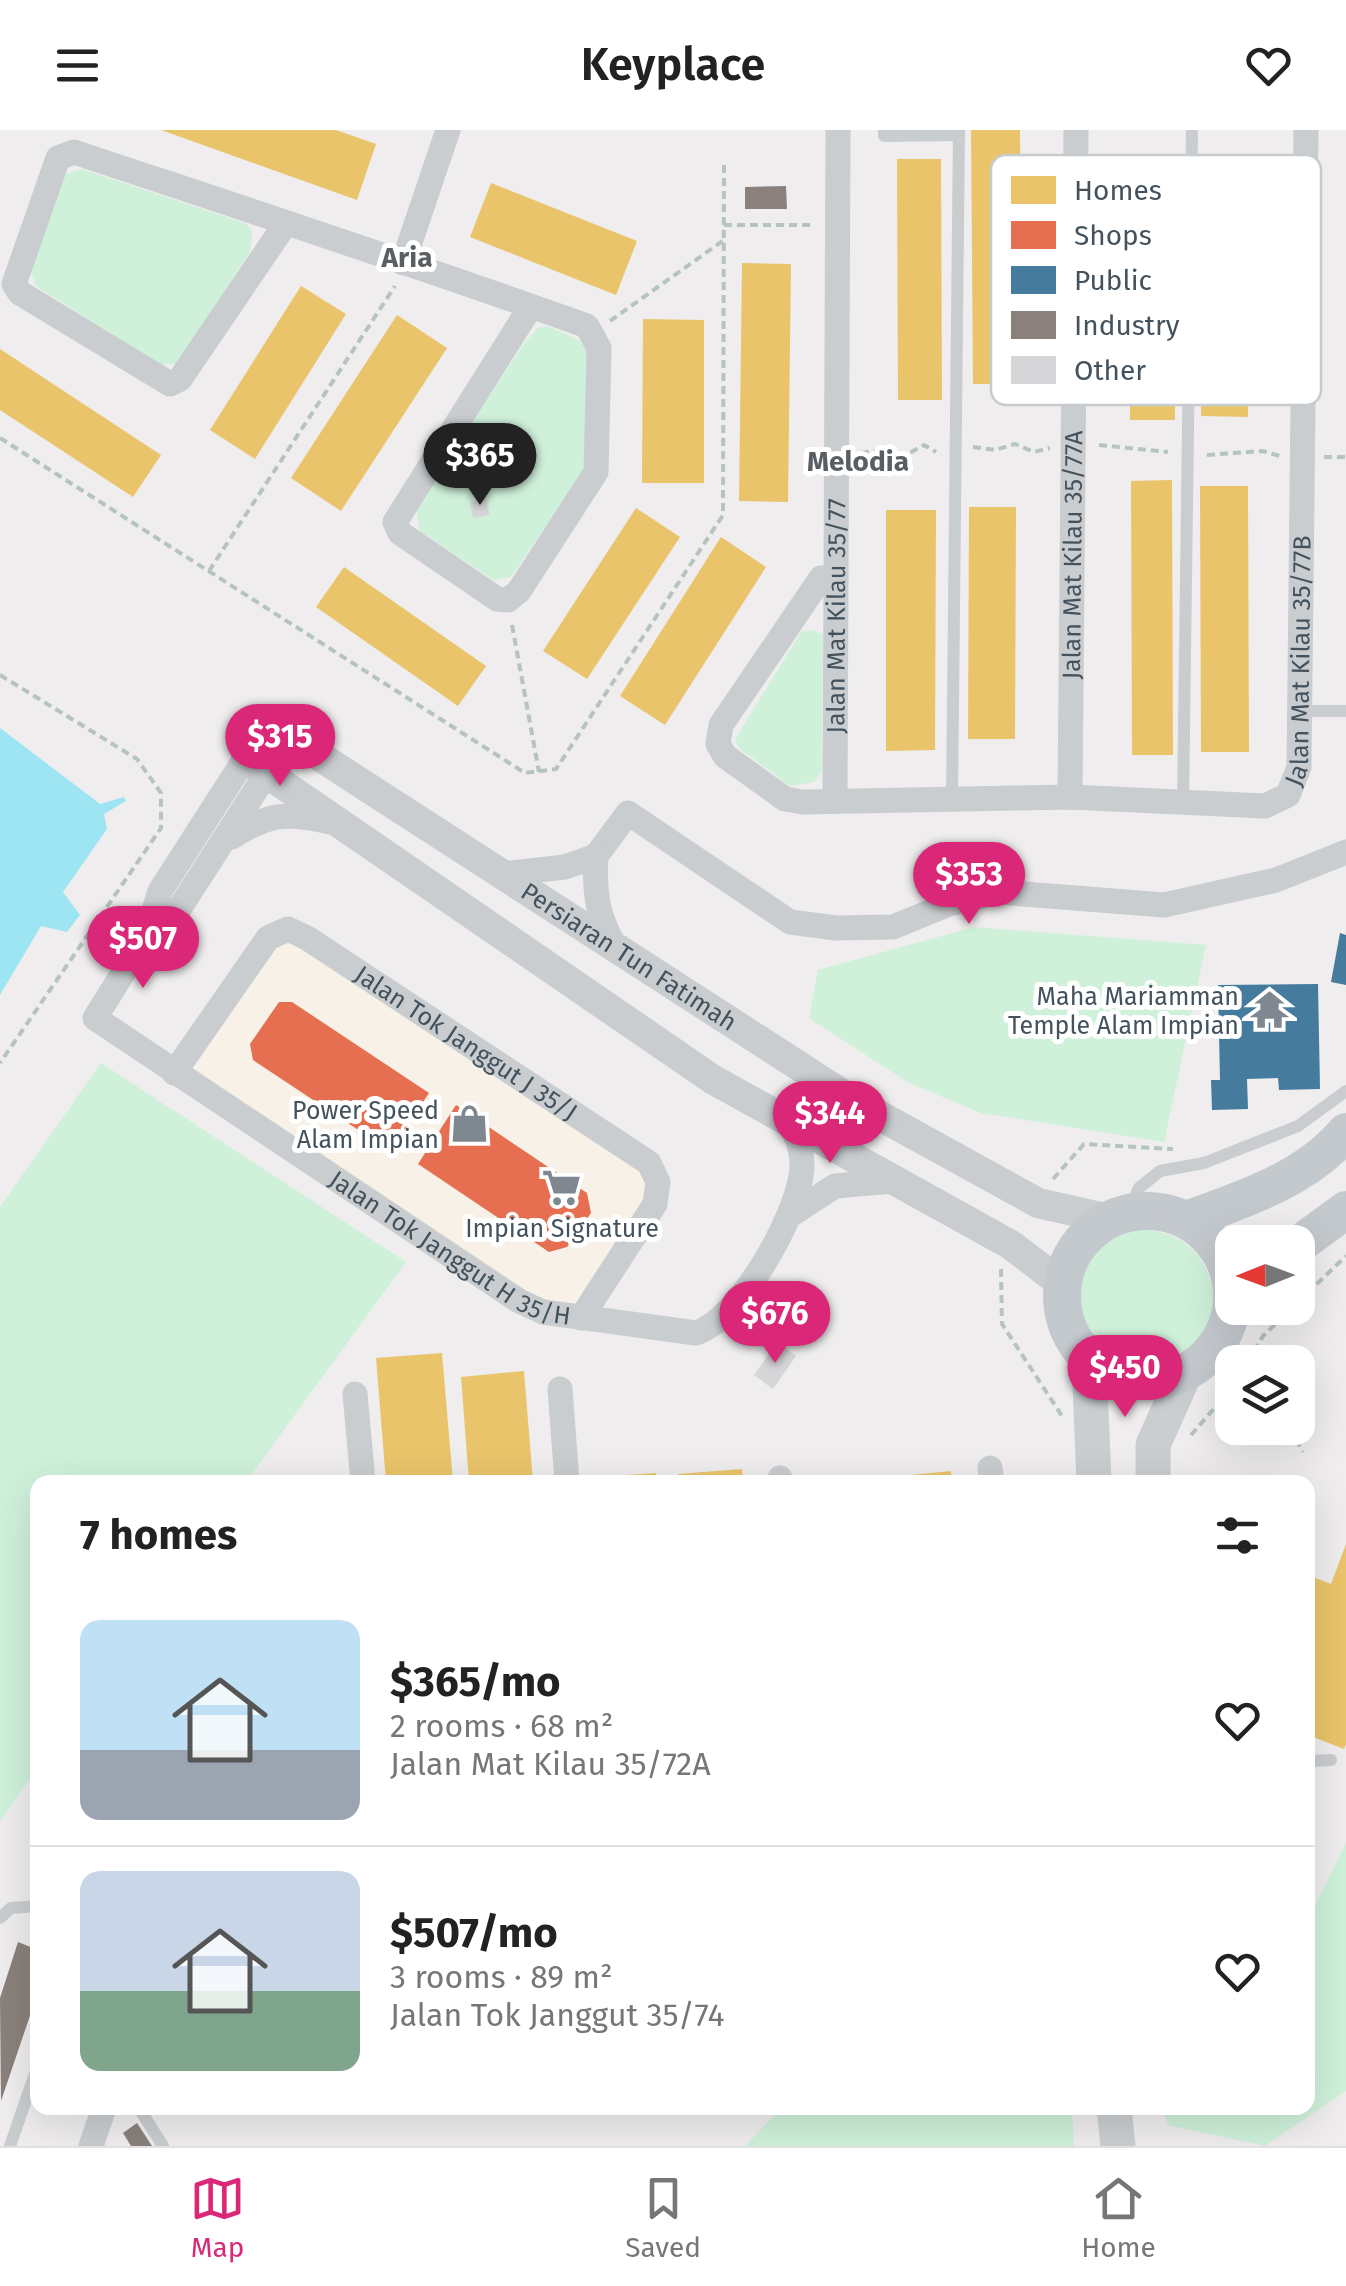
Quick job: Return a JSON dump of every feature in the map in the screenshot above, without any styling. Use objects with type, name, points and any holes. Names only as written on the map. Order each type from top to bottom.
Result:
[{"type":"main road","points":[[1186,1220],[1267,1191],[1328,1154],[1346,1132]]},
{"type":"main road","points":[[1315,1233],[1346,1210]]},
{"type":"main road","points":[[1215,1247],[1186,1220],[1158,1212],[1118,1216],[1082,1241],[1062,1284],[1064,1317],[1089,1360],[1110,1374],[1134,1382],[1160,1381],[1185,1373],[1206,1358],[1226,1325]]},
{"type":"main road","points":[[1089,1360],[1094,1475]]},
{"type":"main road","points":[[1153,1475],[1152,1445],[1185,1373]]},
{"type":"main road","points":[[1115,2115],[1118,2146]]},
{"type":"street","points":[[403,262],[448,130]]},
{"type":"street","name":"Jalan Mat Kilau 35/77","points":[[835,802],[838,130]]},
{"type":"street","name":"Jalan Mat Kilau 35/77A","points":[[1076,130],[1076,155]]},
{"type":"street","name":"Jalan Mat Kilau 35/77B","points":[[1306,130],[1306,155]]},
{"type":"street","points":[[286,223],[180,379],[170,384],[20,293],[14,284],[58,158],[65,152],[74,152],[403,262],[531,306],[594,332],[598,348],[596,472],[520,590],[508,600],[497,599],[400,533],[396,522],[531,306]]},
{"type":"street","name":"Jalan Mat Kilau 35/77A","points":[[1070,797],[1074,405]]},
{"type":"street","name":"Jalan Mat Kilau 35/77B","points":[[836,578],[821,578],[720,725],[718,744],[725,756],[785,799],[835,802],[1070,797],[1265,806],[1288,795],[1299,767],[1303,405]]},
{"type":"street","points":[[146,936],[160,891],[257,766],[279,730]]},
{"type":"street","name":"Persiaran Tun Fatimah","points":[[279,730],[853,1101],[1038,1203],[1118,1216]]},
{"type":"street","points":[[146,936],[181,906],[226,841],[257,766]]},
{"type":"street","name":"Persiaran Tun Fatimah","points":[[257,766],[350,826],[712,1079],[1011,1245],[1062,1284]]},
{"type":"street","points":[[500,874],[565,867],[596,856],[628,813],[790,922],[836,928],[893,928],[950,904],[998,892],[1164,905],[1276,880],[1346,852]]},
{"type":"street","points":[[226,841],[262,818],[298,815],[350,826]]},
{"type":"street","points":[[596,856],[598,919],[619,952]]},
{"type":"street","name":"Jalan Tok Janggut J 35/J","points":[[174,1073],[268,938],[288,929],[307,938],[649,1162],[658,1182],[654,1204],[581,1318]]},
{"type":"street","name":"Jalan Tok Janggut H 35/H","points":[[146,936],[95,1018],[519,1301],[544,1312],[696,1333],[712,1328],[729,1312],[792,1214]]},
{"type":"street","points":[[790,1123],[802,1150],[792,1214]]},
{"type":"street","points":[[792,1214],[835,1186],[892,1181]]},
{"type":"street","points":[[560,1390],[567,1475]]},
{"type":"street","points":[[356,1394],[362,1475]]},
{"type":"street","points":[[91,2146],[102,2115]]},
{"type":"lane","points":[[884,130],[884,136],[959,132],[952,800]]},
{"type":"lane","points":[[1192,130],[1192,155]]},
{"type":"lane","points":[[1183,804],[1188,405]]},
{"type":"lane","points":[[1299,711],[1346,711]]},
{"type":"lane","points":[[1118,1216],[1160,1170],[1204,1164],[1298,1126],[1346,1091]]},
{"type":"lane","points":[[1315,1761],[1330,1760]]},
{"type":"lane","points":[[0,1918],[11,1908],[30,1907]]},
{"type":"lane","points":[[10,2146],[30,2088]]},
{"type":"lane","points":[[143,2115],[163,2146]]},
{"type":"path","points":[[0,438],[525,773],[556,769],[723,516],[724,166]]},
{"type":"path","points":[[724,225],[838,225]]},
{"type":"path","points":[[594,332],[724,240]]},
{"type":"path","points":[[209,572],[393,291],[403,262]]},
{"type":"path","points":[[508,600],[539,772]]},
{"type":"path","points":[[0,675],[138,758],[161,794],[161,828],[0,1063]]},
{"type":"path","points":[[1047,1186],[1084,1144],[1185,1149]]},
{"type":"path","points":[[1315,1286],[1346,1256]]},
{"type":"path","points":[[999,1273],[1002,1324],[1065,1421]]},
{"type":"path","points":[[1257,1345],[1274,1325]]},
{"type":"path","points":[[1182,1446],[1215,1409]]},
{"type":"path","points":[[1299,1445],[1303,1452]]},
{"type":"shaded area","points":[[288,938],[640,1167],[649,1183],[646,1204],[575,1308],[522,1293],[188,1070],[275,943]]},
{"type":"green space","points":[[82,169],[245,223],[252,230],[251,250],[178,363],[161,365],[36,286],[30,269],[62,175]]},
{"type":"green space","points":[[548,326],[580,341],[586,349],[585,469],[511,577],[493,580],[420,531],[416,508],[525,342],[538,328]]},
{"type":"green space","points":[[801,632],[823,634],[822,771],[814,782],[790,786],[739,748],[735,739]]},
{"type":"green space","points":[[974,927],[1206,945],[1164,1142],[981,1113],[909,1083],[809,1018],[818,970]]},
{"type":"green space","points":[[101,1063],[406,1262],[251,1475],[30,1475],[30,1779],[0,1821],[0,1207]]},
{"type":"green space","points":[[1144,1230],[1170,1235],[1193,1250],[1208,1273],[1213,1299],[1208,1325],[1193,1348],[1170,1363],[1144,1368],[1118,1363],[1095,1348],[1080,1325],[1075,1299],[1080,1273],[1095,1250],[1118,1235]]},
{"type":"green space","points":[[1346,1843],[1346,2091],[1315,2112],[1315,1905]]},
{"type":"green space","points":[[774,2115],[1072,2115],[1074,2146],[745,2146]]},
{"type":"green space","points":[[1164,2115],[1311,2115],[1265,2146],[1168,2125]]},
{"type":"water","points":[[0,728],[100,804],[124,797],[126,801],[104,814],[107,829],[63,892],[80,915],[67,932],[41,926],[0,995]]},
{"type":"building: Homes","points":[[161,130],[336,130],[376,144],[357,200]]},
{"type":"building: Homes","points":[[971,130],[1020,130],[1020,155],[991,155],[991,384],[973,384]]},
{"type":"building: Homes","points":[[897,159],[941,159],[942,400],[898,400]]},
{"type":"building: Homes","points":[[491,183],[637,241],[616,295],[470,237]]},
{"type":"building: Homes","points":[[742,263],[791,264],[788,502],[739,501]]},
{"type":"building: Homes","points":[[301,286],[346,314],[255,459],[210,430]]},
{"type":"building: Homes","points":[[397,315],[447,348],[341,511],[291,478]]},
{"type":"building: Homes","points":[[643,319],[704,320],[704,483],[642,483]]},
{"type":"building: Homes","points":[[0,349],[161,455],[133,497],[0,410]]},
{"type":"building: Homes","points":[[1130,405],[1175,405],[1175,420],[1130,420]]},
{"type":"building: Homes","points":[[1201,405],[1248,405],[1248,417],[1201,416]]},
{"type":"building: Homes","points":[[1172,480],[1173,755],[1132,755],[1131,481]]},
{"type":"building: Homes","points":[[1200,486],[1248,486],[1249,752],[1201,752]]},
{"type":"building: Homes","points":[[969,507],[1016,507],[1015,739],[968,739]]},
{"type":"building: Homes","points":[[636,508],[680,537],[587,679],[543,651]]},
{"type":"building: Homes","points":[[886,510],[936,510],[935,750],[886,751]]},
{"type":"building: Homes","points":[[721,537],[766,567],[665,725],[620,696]]},
{"type":"building: Homes","points":[[344,567],[486,666],[458,706],[316,607]]},
{"type":"building: Homes","points":[[442,1353],[452,1475],[385,1475],[376,1358]]},
{"type":"building: Homes","points":[[524,1371],[532,1475],[468,1475],[461,1377]]},
{"type":"building: Homes","points":[[742,1469],[742,1475],[678,1475]]},
{"type":"building: Homes","points":[[951,1471],[951,1475],[910,1475]]},
{"type":"building: Homes","points":[[1346,1544],[1344,1749],[1315,1738],[1315,1578],[1331,1584]]},
{"type":"building: Shops","points":[[279,1002],[292,1002],[429,1093],[390,1151],[253,1060],[250,1044]]},
{"type":"building: Shops","points":[[456,1105],[587,1193],[591,1213],[567,1247],[549,1252],[418,1164]]},
{"type":"building: Public","points":[[1340,933],[1346,935],[1346,985],[1331,982]]},
{"type":"building: Public","points":[[1318,984],[1320,1089],[1279,1090],[1278,1078],[1247,1079],[1248,1109],[1212,1110],[1211,1080],[1220,1080],[1218,985]]},
{"type":"building: Industry","points":[[786,186],[787,209],[745,209],[745,187]]},
{"type":"building: Industry","points":[[18,1942],[30,1947],[30,2016],[1,2101],[0,1998]]},
{"type":"building: Industry","points":[[137,2123],[152,2146],[131,2146],[123,2133]]},
{"type":"building: Other","points":[[486,498],[490,515],[473,518],[470,502]]},
{"type":"building: Other","points":[[777,1342],[796,1356],[773,1389],[754,1375]]},
{"type":"place","name":"Maha Mariamman Temple Alam Impian","points":[[1269,1010]]},
{"type":"place","name":"Power Speed Alam Impian","points":[[469,1124]]},
{"type":"place","name":"Impian Signature","points":[[562,1187]]},
{"type":"district","name":"Aria","points":[[407,257]]},
{"type":"district","name":"Melodia","points":[[858,461]]}]
